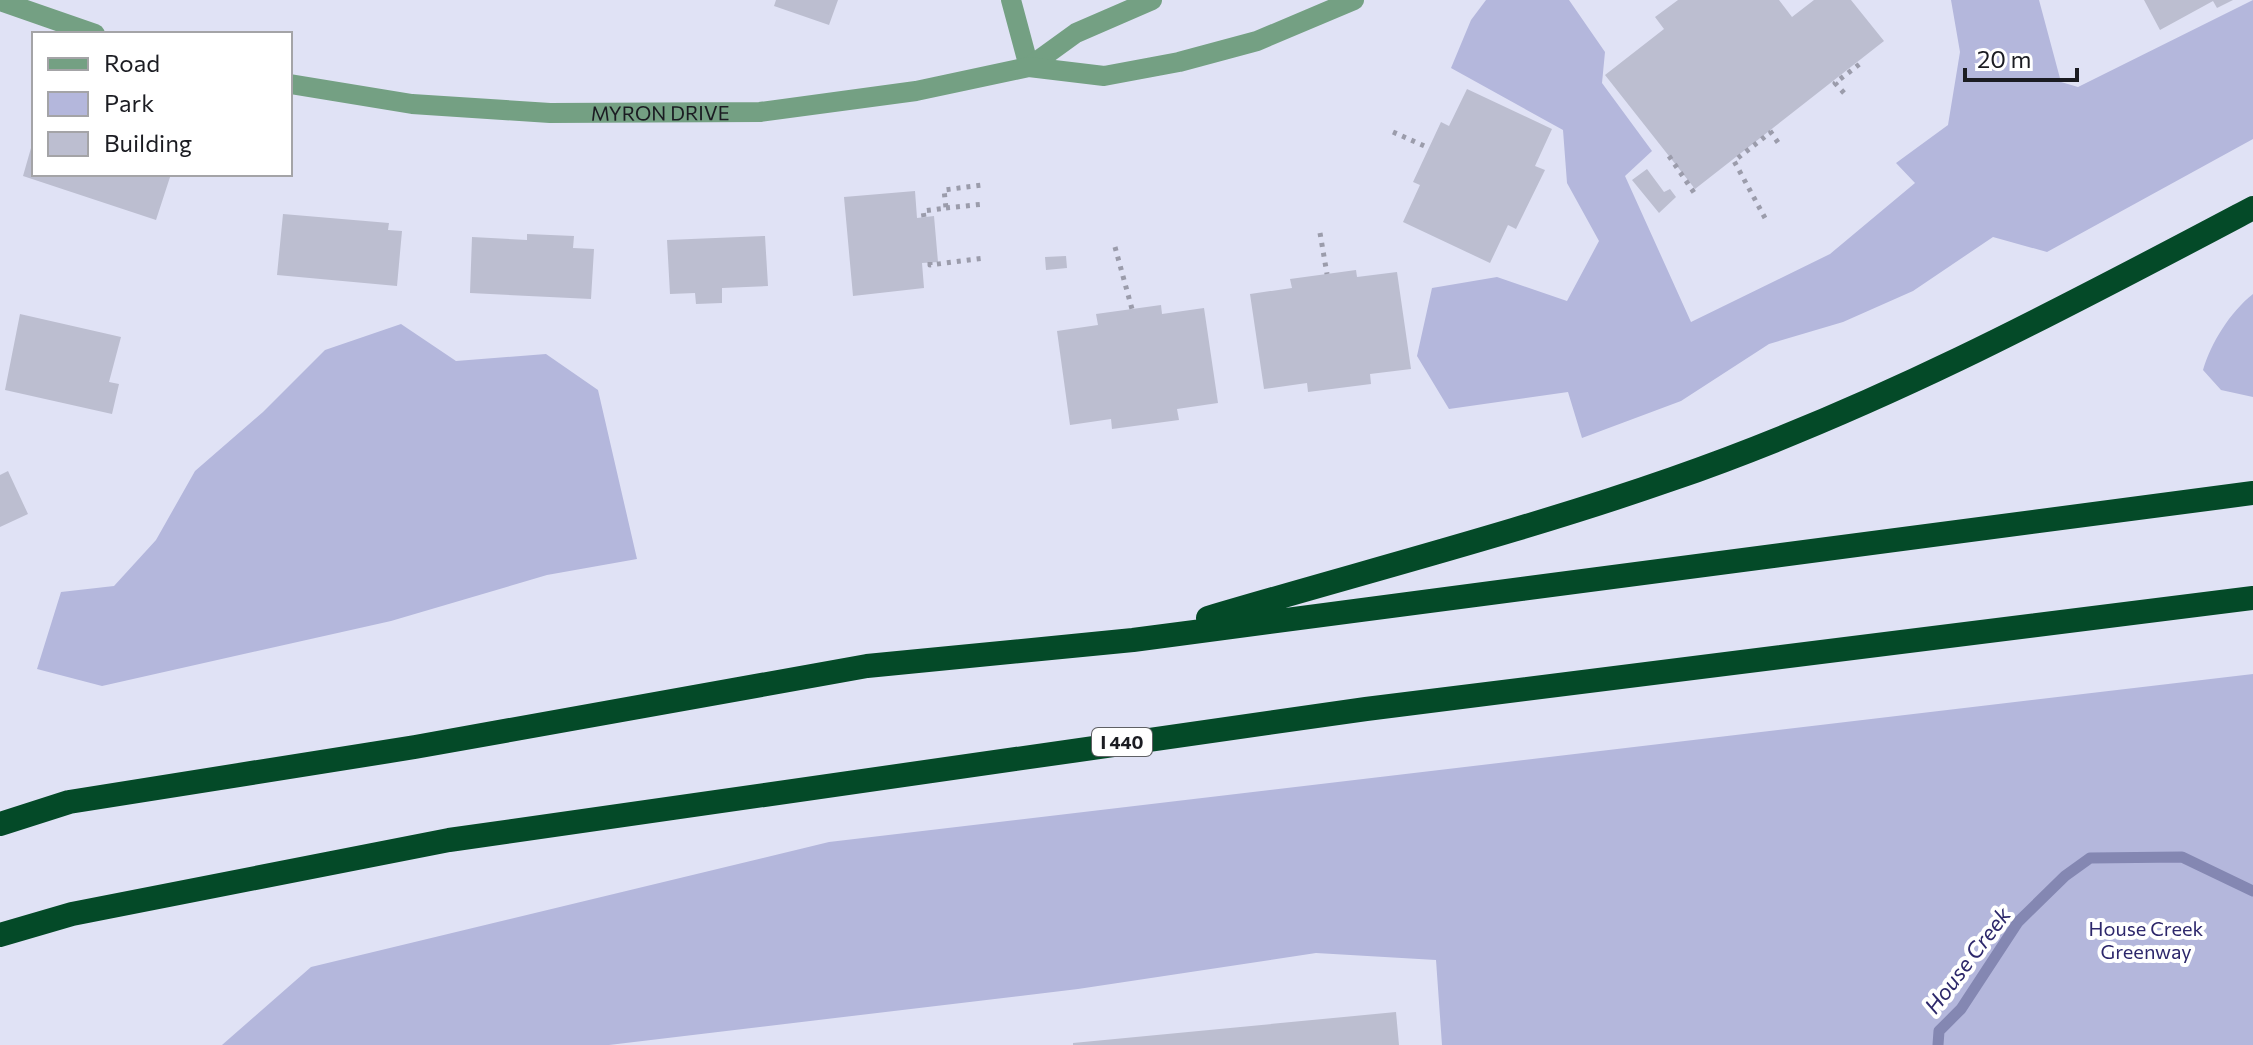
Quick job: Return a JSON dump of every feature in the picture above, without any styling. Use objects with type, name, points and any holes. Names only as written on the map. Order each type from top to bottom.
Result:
[{"type":"highway","points":[[1133,640],[1673,479],[1859,404],[1976,352],[2253,208]]},
{"type":"highway","points":[[0,824],[69,802],[415,747],[867,666],[1133,640],[2253,493]]},
{"type":"highway","name":"I 440","points":[[0,935],[72,914],[449,840],[1366,709],[2253,598]]},
{"type":"street","points":[[1011,0],[1029,67]]},
{"type":"street","name":"MYRON DRIVE","points":[[1029,67],[1076,33],[1152,0]]},
{"type":"street","name":"MYRON DRIVE","points":[[292,84],[412,104],[550,113],[684,115],[826,105],[1029,67],[1104,76],[1179,62],[1257,41],[1354,0]]},
{"type":"street","points":[[0,1],[89,32]]},
{"type":"path","points":[[1844,93],[1835,83],[1861,63],[1859,60]]},
{"type":"path","points":[[1765,218],[1734,161],[1770,131],[1779,144]]},
{"type":"path","points":[[1393,132],[1429,148]]},
{"type":"path","points":[[1669,156],[1695,194]]},
{"type":"path","points":[[946,208],[944,190],[982,185]]},
{"type":"path","points":[[924,217],[923,211],[984,204]]},
{"type":"path","points":[[1320,233],[1327,274]]},
{"type":"path","points":[[1115,247],[1132,309]]},
{"type":"path","points":[[930,262],[930,265],[985,258]]},
{"type":"green space","points":[[1486,0],[1569,0],[1605,52],[1602,83],[1652,151],[1625,176],[1691,322],[1830,254],[1915,183],[1896,163],[1948,125],[1960,52],[1951,0],[2039,0],[2061,82],[2078,87],[2253,0],[2253,139],[2047,252],[1993,237],[1913,291],[1843,322],[1769,344],[1681,401],[1582,438],[1568,392],[1449,409],[1417,356],[1432,288],[1497,277],[1567,301],[1599,241],[1567,183],[1563,130],[1451,68],[1471,20]]},
{"type":"green space","points":[[2253,294],[2253,397],[2221,390],[2203,370],[2222,329]]},
{"type":"green space","points":[[401,324],[456,361],[546,354],[598,390],[637,559],[547,575],[391,621],[102,686],[37,669],[61,592],[114,586],[156,540],[195,471],[263,412],[325,350]]},
{"type":"green space","name":"House Creek Greenway","points":[[2253,674],[2253,1045],[1442,1045],[1436,960],[1316,953],[1078,989],[609,1045],[222,1045],[311,967],[829,842]]},
{"type":"building","points":[[776,0],[838,0],[829,25],[774,6]]},
{"type":"building","points":[[1678,0],[1779,0],[1792,17],[1814,0],[1851,0],[1884,41],[1695,189],[1605,75],[1664,29],[1655,17]]},
{"type":"building","points":[[2144,0],[2233,0],[2217,8],[2213,1],[2160,30]]},
{"type":"building","points":[[1467,89],[1552,129],[1535,166],[1545,170],[1516,229],[1508,225],[1490,263],[1403,222],[1420,185],[1413,182],[1441,122],[1449,126]]},
{"type":"building","points":[[32,144],[32,176],[170,176],[156,220],[23,176]]},
{"type":"building","points":[[1647,169],[1664,192],[1670,189],[1676,197],[1659,213],[1632,180]]},
{"type":"building","points":[[915,191],[917,218],[934,216],[938,262],[922,263],[924,288],[853,296],[844,197]]},
{"type":"building","points":[[283,214],[389,223],[388,230],[402,231],[397,286],[277,275]]},
{"type":"building","points":[[527,234],[574,236],[573,248],[594,249],[591,299],[470,293],[472,237],[527,240]]},
{"type":"building","points":[[765,236],[768,286],[722,288],[722,303],[696,304],[695,293],[670,294],[667,240]]},
{"type":"building","points":[[1066,256],[1067,268],[1046,270],[1045,257]]},
{"type":"building","points":[[1356,270],[1357,277],[1397,272],[1411,369],[1370,374],[1371,384],[1308,392],[1307,383],[1264,389],[1250,294],[1292,288],[1290,279]]},
{"type":"building","points":[[1161,305],[1162,314],[1204,308],[1218,403],[1177,409],[1179,420],[1112,429],[1111,419],[1070,425],[1057,331],[1098,325],[1096,314]]},
{"type":"building","points":[[20,314],[121,337],[109,382],[119,384],[112,414],[5,390]]},
{"type":"building","points":[[8,471],[28,514],[0,527],[0,475]]},
{"type":"building","points":[[1396,1012],[1399,1045],[1073,1045],[1073,1043]]},
{"type":"waterway","name":"House Creek","points":[[1938,1045],[1939,1031],[1961,1009],[2018,922],[2065,876],[2090,858],[2182,857],[2253,891]]}]
